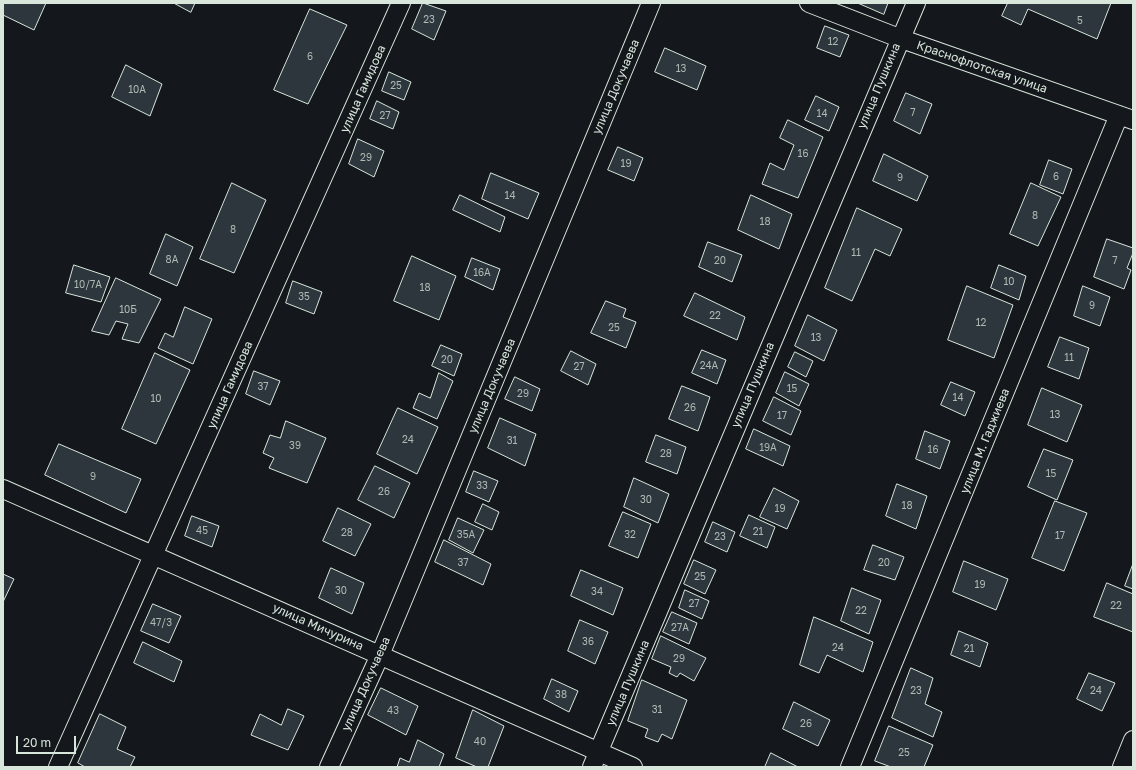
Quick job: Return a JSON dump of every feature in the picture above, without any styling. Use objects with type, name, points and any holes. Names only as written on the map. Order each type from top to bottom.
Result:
[{"type":"street","name":"улица Гамидова","points":[[58,767],[401,3]]},
{"type":"street","name":"улица Докучаева","points":[[329,767],[380,655],[651,3]]},
{"type":"street","name":"Краснофлотская улица","points":[[809,3],[899,38],[1126,118]]},
{"type":"street","name":"улица Пушкина","points":[[596,759],[899,38],[916,3]]},
{"type":"street","name":"улица М. Гаджиева","points":[[850,767],[1126,118]]},
{"type":"street","name":"улица Мичурина","points":[[3,489],[380,655],[596,759],[633,767]]},
{"type":"street","points":[[1122,767],[1133,740]]},
{"type":"building","points":[[3,3],[46,3],[34,30],[3,15]]},
{"type":"building","points":[[174,3],[195,3],[191,12]]},
{"type":"building","points":[[423,3],[446,11],[434,40],[412,29]]},
{"type":"building","points":[[858,3],[888,3],[884,14]]},
{"type":"building","points":[[1008,3],[1111,3],[1097,39],[1028,9],[1021,25],[1002,16]]},
{"type":"building","points":[[310,9],[347,25],[308,104],[274,90]]},
{"type":"building","points":[[825,26],[849,35],[840,57],[817,48]]},
{"type":"building","points":[[665,48],[706,66],[697,90],[655,72]]},
{"type":"building","points":[[126,65],[162,84],[150,116],[112,97]]},
{"type":"building","points":[[389,72],[411,82],[404,100],[382,91]]},
{"type":"building","points":[[906,93],[932,104],[920,134],[894,121]]},
{"type":"building","points":[[816,96],[839,107],[829,131],[805,120]]},
{"type":"building","points":[[377,101],[399,112],[393,129],[370,119]]},
{"type":"building","points":[[788,120],[823,137],[798,198],[762,184],[770,163],[784,170],[794,145],[780,138]]},
{"type":"building","points":[[358,139],[384,151],[374,177],[349,164]]},
{"type":"building","points":[[618,147],[643,158],[634,181],[608,170]]},
{"type":"building","points":[[884,154],[928,176],[917,201],[873,181]]},
{"type":"building","points":[[1049,160],[1072,169],[1063,194],[1040,185]]},
{"type":"building","points":[[491,173],[539,193],[528,219],[482,199]]},
{"type":"building","points":[[232,183],[266,200],[234,273],[200,259]]},
{"type":"building","points":[[1031,183],[1061,197],[1038,246],[1010,234]]},
{"type":"building","points":[[460,195],[505,217],[500,232],[453,210]]},
{"type":"building","points":[[751,195],[792,214],[779,249],[738,230]]},
{"type":"building","points":[[857,208],[902,229],[890,256],[875,249],[852,301],[825,288]]},
{"type":"building","points":[[166,234],[193,247],[177,286],[150,274]]},
{"type":"building","points":[[1107,239],[1133,248],[1133,253],[1127,268],[1131,270],[1124,289],[1094,277]]},
{"type":"building","points":[[708,242],[742,255],[732,282],[699,267]]},
{"type":"building","points":[[412,256],[456,276],[439,320],[394,301]]},
{"type":"building","points":[[472,258],[500,269],[493,290],[465,277]]},
{"type":"building","points":[[74,265],[110,277],[101,302],[66,293]]},
{"type":"building","points":[[999,265],[1026,276],[1019,300],[991,288]]},
{"type":"building","points":[[116,278],[161,299],[139,343],[122,339],[128,324],[116,321],[109,335],[92,331]]},
{"type":"building","points":[[293,281],[322,292],[314,314],[286,303]]},
{"type":"building","points":[[967,286],[1013,305],[994,358],[948,340]]},
{"type":"building","points":[[1083,286],[1110,297],[1100,326],[1074,316]]},
{"type":"building","points":[[695,293],[745,317],[737,340],[684,316]]},
{"type":"building","points":[[606,301],[626,309],[623,317],[636,322],[626,348],[591,333]]},
{"type":"building","points":[[185,307],[212,319],[193,364],[158,348],[165,333],[173,337]]},
{"type":"building","points":[[808,315],[837,330],[824,361],[795,346]]},
{"type":"building","points":[[1060,337],[1089,348],[1079,379],[1048,367]]},
{"type":"building","points":[[441,345],[462,354],[454,376],[432,366]]},
{"type":"building","points":[[702,350],[726,360],[717,384],[692,373]]},
{"type":"building","points":[[571,351],[596,364],[588,385],[561,371]]},
{"type":"building","points":[[795,352],[813,361],[806,377],[788,367]]},
{"type":"building","points":[[155,353],[190,370],[156,444],[122,429]]},
{"type":"building","points":[[254,371],[280,381],[270,405],[246,394]]},
{"type":"building","points":[[785,372],[809,384],[799,406],[776,393]]},
{"type":"building","points":[[439,373],[453,381],[437,419],[413,408],[419,393],[430,398]]},
{"type":"building","points":[[515,377],[540,389],[532,411],[505,399]]},
{"type":"building","points":[[951,382],[975,392],[965,416],[941,405]]},
{"type":"building","points":[[682,386],[710,397],[698,431],[669,419]]},
{"type":"building","points":[[1042,388],[1082,405],[1067,442],[1028,425]]},
{"type":"building","points":[[774,397],[801,411],[791,435],[763,421]]},
{"type":"building","points":[[398,408],[438,427],[417,474],[377,454]]},
{"type":"building","points":[[500,418],[536,434],[525,466],[488,448]]},
{"type":"building","points":[[286,421],[326,438],[307,483],[269,468],[274,458],[263,453],[270,435],[280,438]]},
{"type":"building","points":[[754,429],[790,446],[783,466],[746,449]]},
{"type":"building","points":[[925,431],[950,441],[940,469],[916,459]]},
{"type":"building","points":[[656,435],[686,447],[677,474],[646,462]]},
{"type":"building","points":[[59,444],[141,479],[126,513],[45,475]]},
{"type":"building","points":[[1044,449],[1073,460],[1057,500],[1028,487]]},
{"type":"building","points":[[375,466],[410,483],[394,518],[358,500]]},
{"type":"building","points":[[474,471],[498,481],[489,502],[466,492]]},
{"type":"building","points":[[634,478],[669,494],[658,523],[624,507]]},
{"type":"building","points":[[897,484],[927,496],[916,529],[886,516]]},
{"type":"building","points":[[774,488],[799,501],[787,529],[760,517]]},
{"type":"building","points":[[1055,501],[1087,513],[1064,571],[1032,558]]},
{"type":"building","points":[[483,504],[499,512],[492,530],[475,522]]},
{"type":"building","points":[[338,508],[371,524],[355,556],[323,541]]},
{"type":"building","points":[[623,512],[651,524],[638,558],[609,546]]},
{"type":"building","points":[[749,515],[775,527],[767,548],[740,536]]},
{"type":"building","points":[[192,516],[219,526],[212,547],[185,536]]},
{"type":"building","points":[[458,518],[484,530],[473,553],[449,540]]},
{"type":"building","points":[[713,522],[735,532],[727,552],[705,542]]},
{"type":"building","points":[[444,540],[491,564],[483,585],[435,562]]},
{"type":"building","points":[[873,545],[904,557],[895,580],[864,570]]},
{"type":"building","points":[[694,560],[716,570],[705,594],[684,584]]},
{"type":"building","points":[[964,561],[1008,579],[996,610],[953,592]]},
{"type":"building","points":[[1133,564],[1133,589],[1125,586]]},
{"type":"building","points":[[331,568],[364,583],[352,614],[319,598]]},
{"type":"building","points":[[581,570],[623,588],[613,615],[571,596]]},
{"type":"building","points":[[3,574],[14,579],[3,602]]},
{"type":"building","points":[[1107,583],[1133,594],[1133,632],[1094,617]]},
{"type":"building","points":[[852,588],[881,600],[869,634],[841,621]]},
{"type":"building","points":[[685,590],[709,601],[702,619],[679,608]]},
{"type":"building","points":[[153,604],[181,616],[169,643],[141,631]]},
{"type":"building","points":[[672,612],[697,623],[689,644],[663,632]]},
{"type":"building","points":[[814,617],[873,642],[863,672],[827,655],[819,673],[800,665]]},
{"type":"building","points":[[580,620],[608,632],[595,664],[568,651]]},
{"type":"building","points":[[959,631],[988,643],[980,667],[951,655]]},
{"type":"building","points":[[661,636],[706,658],[694,681],[680,673],[677,677],[669,673],[671,667],[652,659]]},
{"type":"building","points":[[143,642],[182,661],[174,682],[134,663]]},
{"type":"building","points":[[911,668],[933,678],[925,704],[942,712],[933,737],[892,718]]},
{"type":"building","points":[[1089,673],[1115,683],[1102,711],[1077,699]]},
{"type":"building","points":[[552,679],[578,691],[569,712],[544,699]]},
{"type":"building","points":[[642,680],[687,700],[672,739],[662,734],[658,742],[645,737],[648,729],[628,721]]},
{"type":"building","points":[[381,688],[418,706],[406,735],[368,715]]},
{"type":"building","points":[[794,702],[830,720],[818,746],[783,729]]},
{"type":"building","points":[[288,709],[304,716],[288,750],[251,735],[260,714],[281,725]]},
{"type":"building","points":[[473,710],[504,726],[488,767],[477,767],[456,758]]},
{"type":"building","points":[[100,714],[126,727],[117,749],[135,757],[130,767],[85,767],[78,763]]},
{"type":"building","points":[[889,726],[933,745],[924,767],[891,767],[875,761]]},
{"type":"building","points":[[418,740],[444,754],[439,767],[397,767],[400,758],[409,762]]},
{"type":"building","points":[[771,753],[798,767],[765,767]]}]
